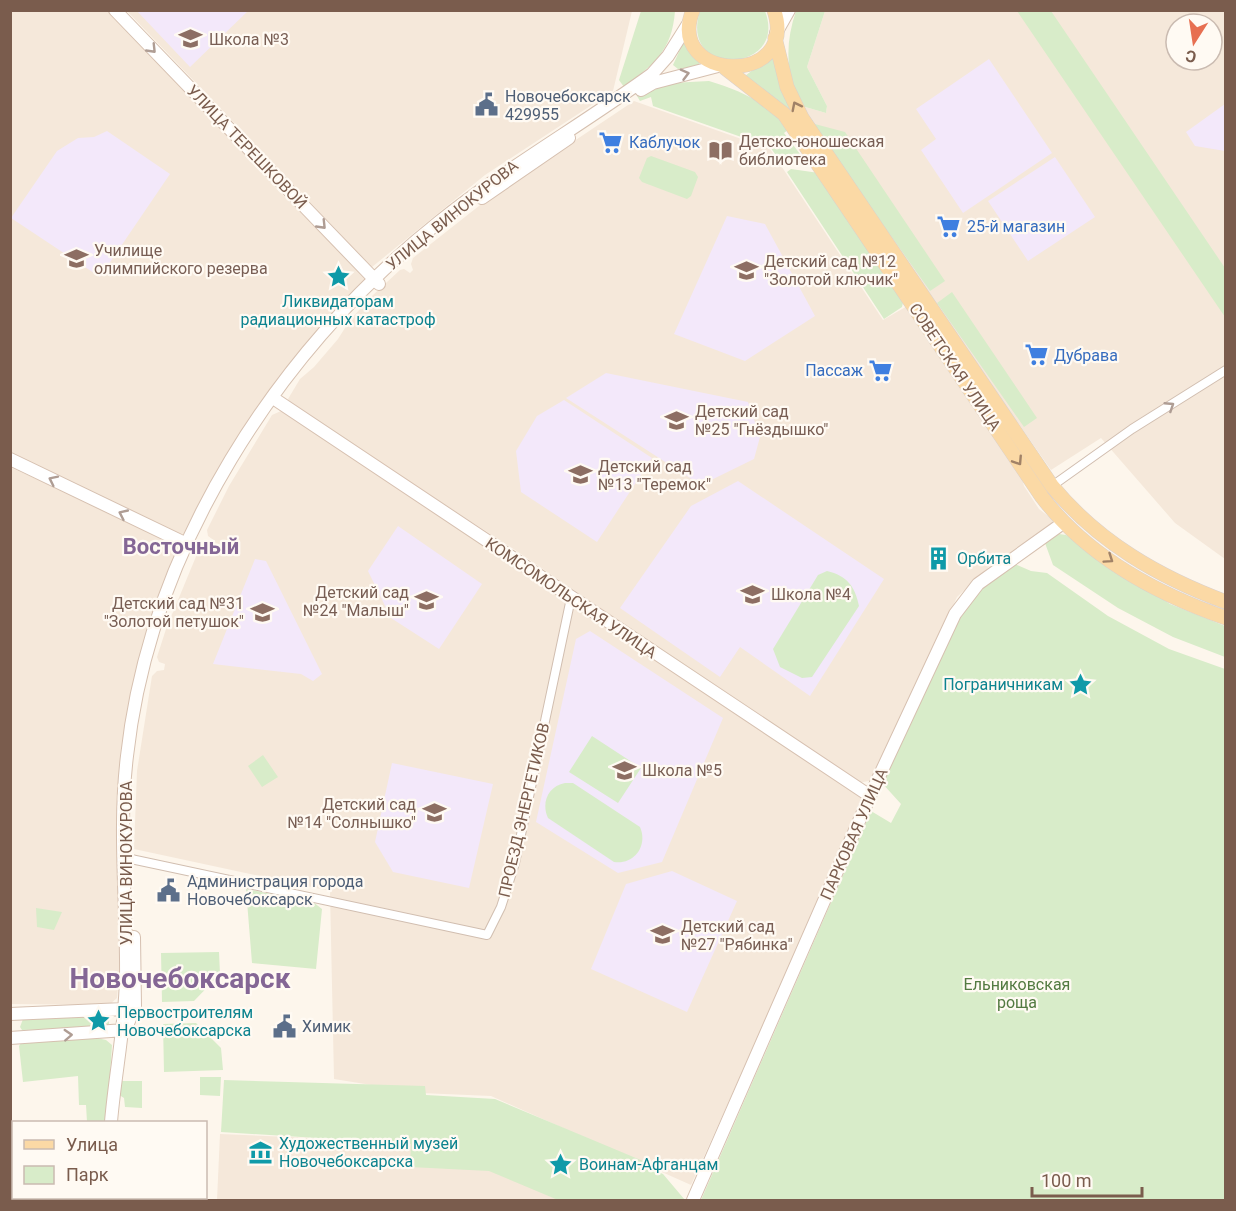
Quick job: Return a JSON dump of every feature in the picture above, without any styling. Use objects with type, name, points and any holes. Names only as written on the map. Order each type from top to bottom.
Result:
[{"type":"main road","name":"СОВЕТСКАЯ УЛИЦА","points":[[774,10],[776,35],[787,87],[797,111],[1052,486],[1075,514],[1098,534],[1175,581],[1226,602]]},
{"type":"main road","name":"СОВЕТСКАЯ УЛИЦА","points":[[691,14],[691,34],[697,48],[774,105],[793,127],[1042,497],[1063,523],[1089,545],[1140,579],[1171,596],[1226,618]]},
{"type":"main road","points":[[721,67],[736,68],[753,64],[767,53],[776,35]]},
{"type":"main road","name":"ПАРКОВАЯ УЛИЦА","points":[[1063,523],[1075,514]]},
{"type":"street","name":"УЛИЦА ТЕРЕШКОВОЙ","points":[[115,10],[377,281]]},
{"type":"street","points":[[776,35],[789,10]]},
{"type":"street","name":"УЛИЦА ВИНОКУРОВА","points":[[111,1121],[125,1030],[130,758],[147,663],[162,605],[191,546],[276,400],[377,281],[499,176],[652,74],[668,56],[691,14]]},
{"type":"street","name":"УЛИЦА ВИНОКУРОВА","points":[[400,259],[469,208],[653,83],[721,67]]},
{"type":"street","points":[[1052,486],[1226,370]]},
{"type":"street","name":"КОМСОМОЛЬСКАЯ УЛИЦА","points":[[276,400],[870,796]]},
{"type":"street","points":[[10,459],[191,546]]},
{"type":"street","name":"ПАРКОВАЯ УЛИЦА","points":[[693,1200],[870,796],[962,603],[978,584],[1063,523]]},
{"type":"street","name":"ПРОЕЗД ЭНЕРГЕТИКОВ","points":[[127,860],[487,935],[501,907],[517,855],[571,598]]},
{"type":"street","name":"УЛИЦА ВИНОКУРОВА","points":[[125,1030],[132,1018],[136,988],[127,860]]},
{"type":"street","points":[[10,1014],[124,1009]]},
{"type":"street","points":[[10,1038],[125,1030]]},
{"type":"shaded area","points":[[10,11],[108,11],[283,195],[366,277],[244,427],[185,534],[174,533],[11,453]]},
{"type":"shaded area","points":[[127,11],[632,11],[613,91],[485,175],[372,267]]},
{"type":"shaded area","name":"Школа №3","points":[[137,11],[248,11],[190,67]]},
{"type":"shaded area","points":[[825,11],[1225,11],[1225,559],[1175,523],[1101,438],[1051,470],[804,117],[802,106],[826,113],[827,106],[807,67]]},
{"type":"shaded area","points":[[989,59],[1052,153],[963,213],[921,150],[936,139],[916,109]]},
{"type":"shaded area","points":[[634,101],[770,149],[883,320],[909,305],[1021,474],[1024,486],[1039,509],[1053,520],[1051,528],[992,564],[957,597],[874,780],[858,783],[515,550],[291,405],[288,399],[300,379],[314,367],[338,339],[350,320],[373,295],[400,270],[404,269],[410,273],[413,270],[411,264],[413,258],[489,198]]},
{"type":"shaded area","points":[[1225,104],[1225,151],[1195,146],[1186,132]]},
{"type":"shaded area","points":[[107,131],[170,174],[100,277],[11,218],[57,151],[78,138],[94,137]]},
{"type":"shaded area","points":[[1055,157],[1095,217],[1028,261],[988,201]]},
{"type":"shaded area","name":"Детский сад №12 \"Золотой ключик\"","points":[[727,216],[765,224],[815,316],[745,361],[674,334]]},
{"type":"shaded area","name":"Детский сад №25 \"Гнёздышко\"","points":[[606,373],[748,402],[760,437],[754,459],[701,485],[566,398]]},
{"type":"shaded area","name":"Детский сад №13 \"Теремок\"","points":[[564,400],[652,458],[597,542],[521,492],[516,451],[537,416]]},
{"type":"shaded area","points":[[281,411],[858,791],[865,800],[691,1185],[491,1096],[421,1093],[334,1079],[330,891],[134,849],[137,771],[152,676],[157,671],[164,670],[165,664],[159,662],[157,657],[166,629],[202,542],[213,544],[215,541],[208,536],[207,530],[229,486],[272,415]]},
{"type":"shaded area","points":[[10,467],[172,541],[178,552],[133,688],[120,961],[117,998],[109,1005],[11,1004]]},
{"type":"shaded area","name":"Школа №4","points":[[738,481],[884,579],[810,696],[740,647],[720,677],[620,608],[691,506]]},
{"type":"shaded area","name":"Детский сад №24 \"Малыш\"","points":[[398,526],[482,584],[439,649],[391,618],[368,571]]},
{"type":"shaded area","name":"Детский сад №31 \"Золотой петушок\"","points":[[255,559],[266,561],[322,674],[313,681],[301,674],[213,664]]},
{"type":"shaded area","name":"Школа №5","points":[[590,631],[723,718],[662,862],[618,873],[536,822],[576,639]]},
{"type":"shaded area","name":"Детский сад №14 \"Солнышко\"","points":[[392,763],[493,784],[469,888],[393,872],[375,842]]},
{"type":"shaded area","name":"Детский сад №27 \"Рябинка\"","points":[[672,871],[737,901],[687,1012],[591,969],[626,884]]},
{"type":"shaded area","points":[[220,1134],[431,1143],[571,1200],[217,1200]]},
{"type":"green space","points":[[641,11],[675,11],[673,25],[670,37],[660,55],[624,87],[619,80]]},
{"type":"green space","points":[[700,11],[765,11],[768,32],[762,47],[749,56],[733,60],[717,57],[704,48],[697,33]]},
{"type":"green space","points":[[796,11],[825,11],[807,67],[827,106],[826,113],[802,106],[792,83],[788,59],[792,23]]},
{"type":"green space","points":[[1017,11],[1051,11],[1225,268],[1225,317]]},
{"type":"green space","points":[[683,43],[690,44],[700,60],[698,67],[678,69],[673,65]]},
{"type":"green space","points":[[772,55],[893,261],[781,105],[745,76]]},
{"type":"green space","points":[[709,81],[743,93],[771,112],[789,129],[784,133],[800,154],[783,165],[770,147],[653,106],[651,97],[640,101],[637,96],[663,86]]},
{"type":"green space","points":[[811,123],[845,132],[945,281],[930,291]]},
{"type":"green space","points":[[651,156],[695,172],[698,177],[691,196],[687,199],[642,182],[639,178],[647,158]]},
{"type":"green space","points":[[791,169],[819,173],[904,298],[902,307],[884,319],[787,172]]},
{"type":"green space","points":[[952,292],[1037,418],[1024,427],[937,303]]},
{"type":"green space","points":[[1059,534],[1066,535],[1170,604],[1225,626],[1225,657],[1173,637],[1118,608],[1053,565],[1045,543]]},
{"type":"green space","name":"Ельниковская роща","points":[[1015,564],[1031,571],[1047,573],[1108,616],[1169,649],[1225,669],[1225,1200],[701,1200],[871,811],[891,823],[901,804],[882,783],[959,612],[982,586]]},
{"type":"green space","points":[[827,571],[840,576],[849,583],[859,606],[812,677],[802,678],[780,667],[773,649],[818,575]]},
{"type":"green space","points":[[592,736],[641,768],[618,803],[569,772]]},
{"type":"green space","points":[[263,755],[278,777],[262,787],[248,766]]},
{"type":"green space","points":[[565,783],[573,783],[640,827],[641,847],[634,857],[614,862],[548,818],[545,807],[547,796],[554,788]]},
{"type":"green space","points":[[246,889],[313,902],[322,909],[316,969],[252,963]]},
{"type":"green space","points":[[36,908],[62,912],[54,930],[37,927]]},
{"type":"green space","points":[[219,952],[220,974],[194,1001],[162,1002],[161,953]]},
{"type":"green space","points":[[104,1016],[109,1019],[109,1024],[104,1028],[22,1030],[20,1027],[23,1019]]},
{"type":"green space","points":[[196,1023],[221,1048],[223,1070],[164,1072],[163,1024]]},
{"type":"green space","points":[[97,1038],[106,1040],[112,1045],[107,1121],[87,1121],[86,1105],[79,1105],[78,1076],[23,1082],[19,1046],[21,1043]]},
{"type":"green space","points":[[200,1077],[221,1077],[220,1096],[200,1095]]},
{"type":"green space","points":[[224,1080],[425,1086],[426,1095],[495,1099],[643,1161],[642,1165],[663,1174],[685,1200],[558,1200],[489,1171],[410,1167],[411,1144],[221,1132]]},
{"type":"green space","points":[[122,1081],[142,1081],[142,1108],[125,1107],[124,1098],[116,1093]]},
{"type":"place","name":"Школа №3","points":[[191,39]]},
{"type":"place","name":"Новочебоксарск 429955","points":[[487,105]]},
{"type":"place","name":"Каблучок","points":[[611,142]]},
{"type":"place","name":"Детско-юношеская библиотека","points":[[721,150]]},
{"type":"place","name":"25-й магазин","points":[[949,226]]},
{"type":"place","name":"Училище олимпийского резерва","points":[[76,259]]},
{"type":"place","name":"Детский сад №12 \"Золотой ключик\"","points":[[746,270]]},
{"type":"place","name":"Ликвидаторам радиационных катастроф","points":[[338,276]]},
{"type":"place","name":"Дубрава","points":[[1036,355]]},
{"type":"place","name":"Пассаж","points":[[881,370]]},
{"type":"place","name":"Детский сад №25 \"Гнёздышко\"","points":[[677,420]]},
{"type":"place","name":"Детский сад №13 \"Теремок\"","points":[[580,475]]},
{"type":"place","name":"Орбита","points":[[939,558]]},
{"type":"place","name":"Школа №4","points":[[753,594]]},
{"type":"place","name":"Детский сад №24 \"Малыш\"","points":[[427,601]]},
{"type":"place","name":"Детский сад №31 \"Золотой петушок\"","points":[[262,612]]},
{"type":"place","name":"Пограничникам","points":[[1081,684]]},
{"type":"place","name":"Школа №5","points":[[624,770]]},
{"type":"place","name":"Детский сад №14 \"Солнышко\"","points":[[434,813]]},
{"type":"place","name":"Администрация города Новочебоксарск","points":[[169,890]]},
{"type":"place","name":"Детский сад №27 \"Рябинка\"","points":[[663,935]]},
{"type":"place","name":"Первостроителям Новочебоксарска","points":[[99,1021]]},
{"type":"place","name":"Химик","points":[[284,1026]]},
{"type":"place","name":"Художественный музей Новочебоксарска","points":[[261,1152]]},
{"type":"place","name":"Воинам-Афганцам","points":[[561,1164]]},
{"type":"district","name":"Восточный","points":[[181,546]]},
{"type":"district","name":"Новочебоксарск","points":[[180,978]]}]
